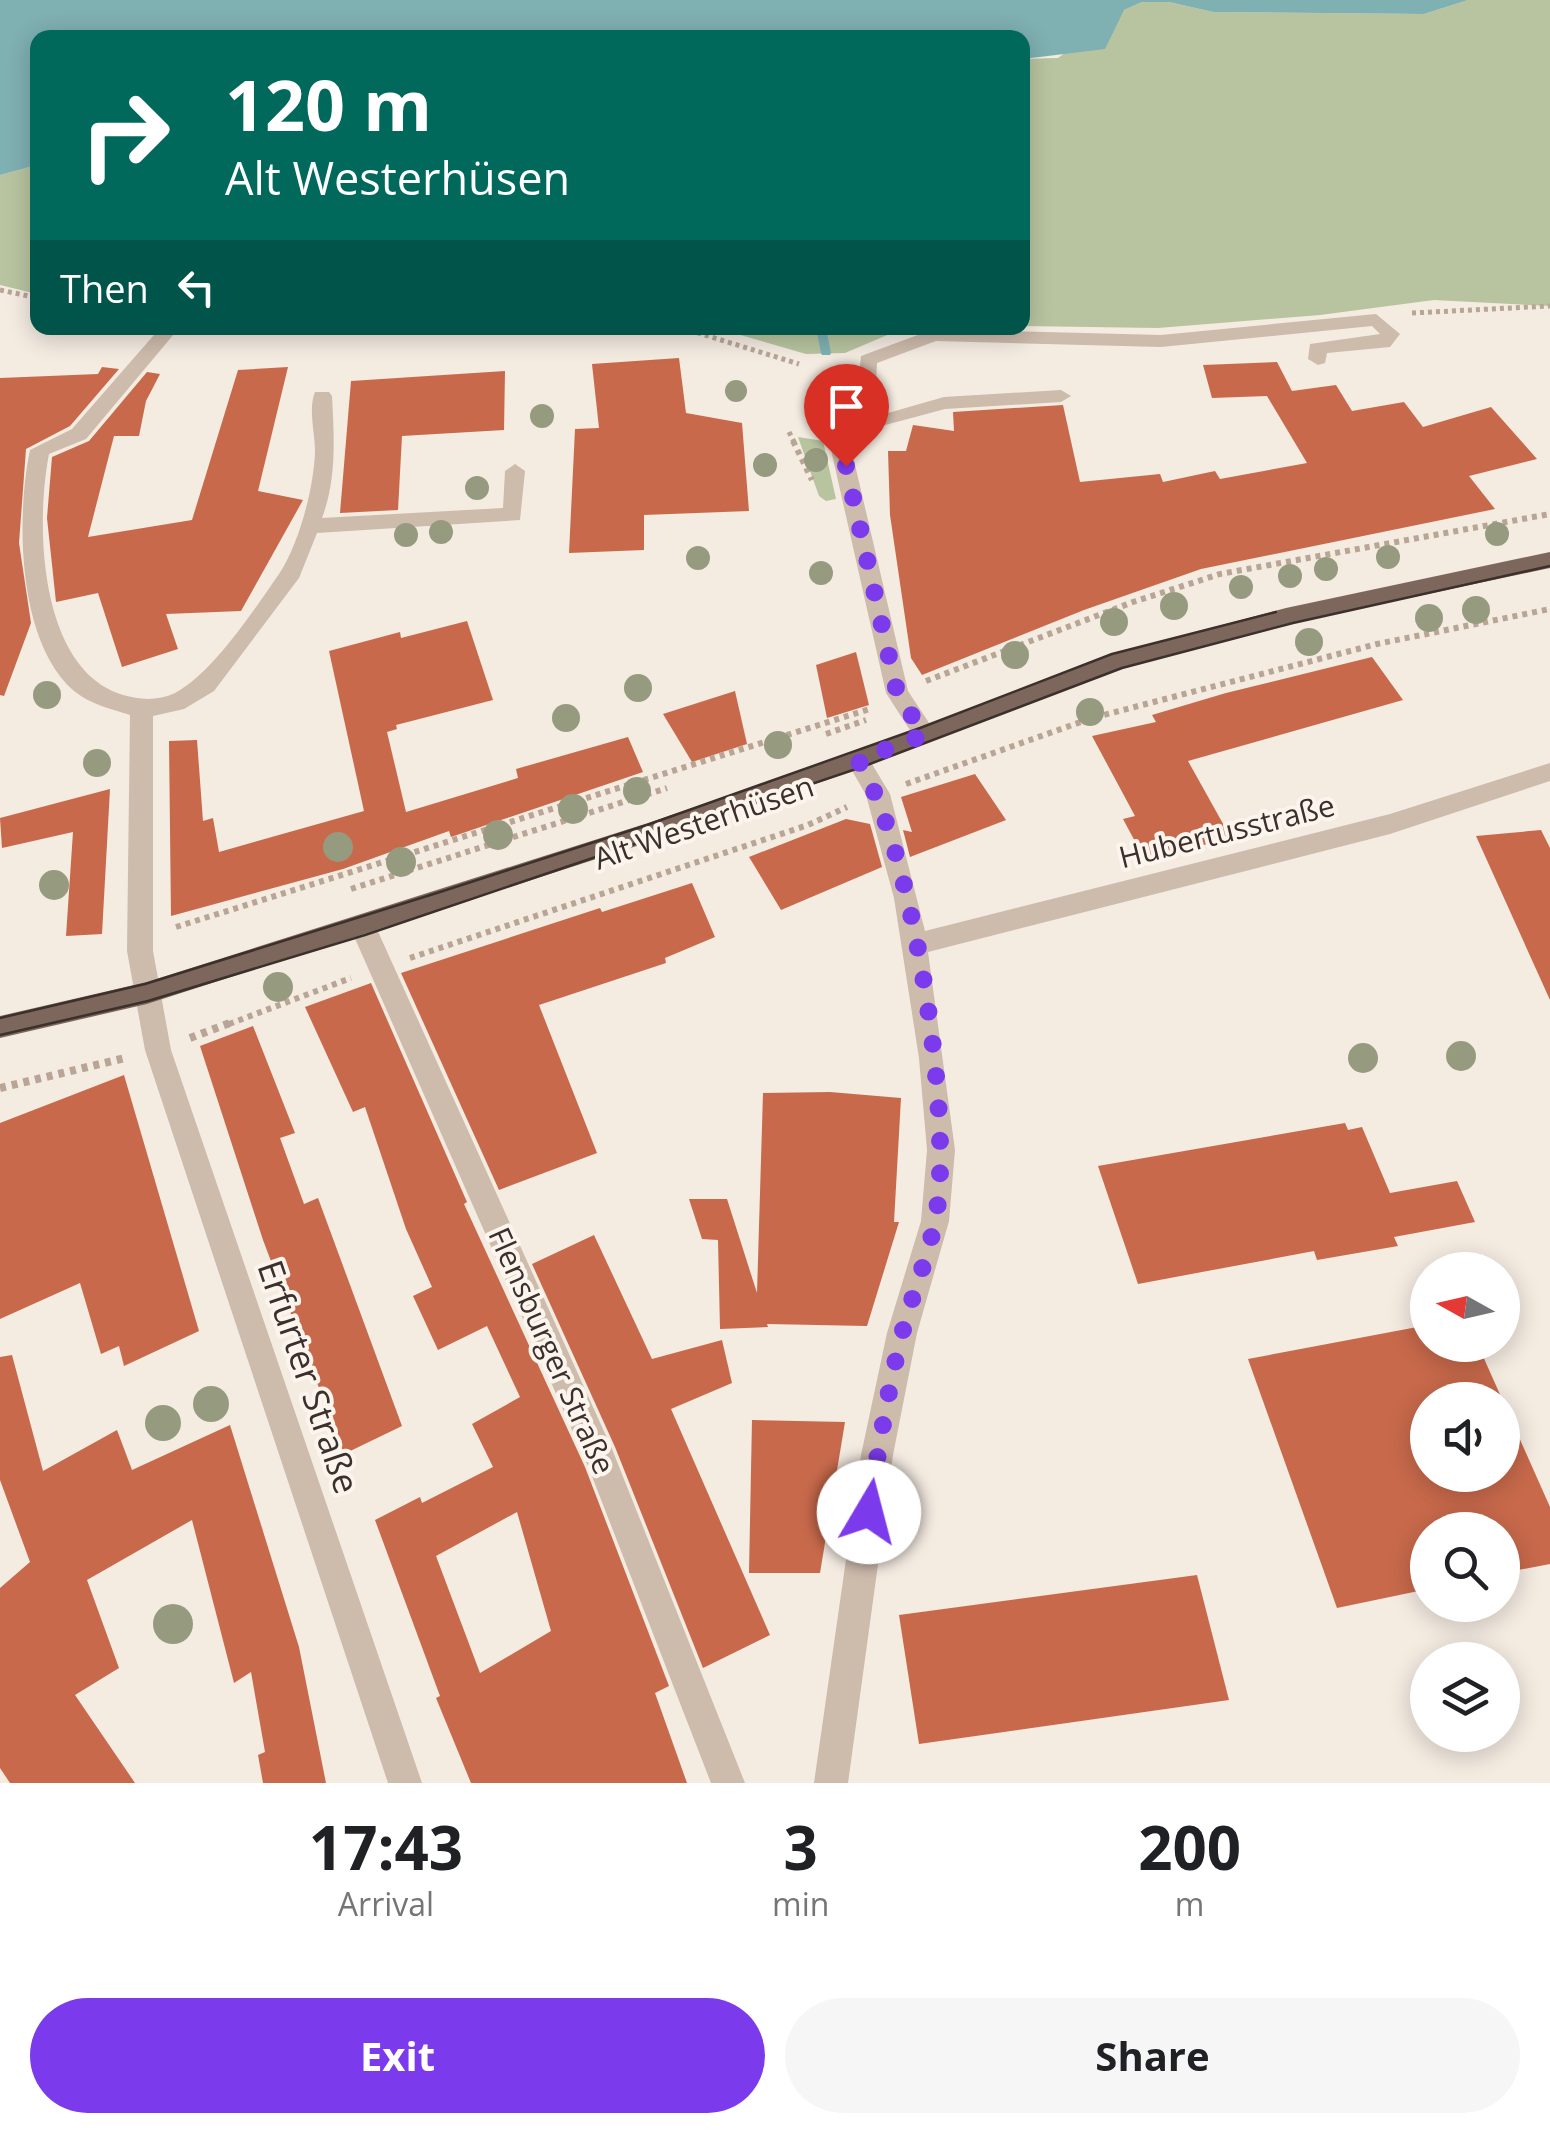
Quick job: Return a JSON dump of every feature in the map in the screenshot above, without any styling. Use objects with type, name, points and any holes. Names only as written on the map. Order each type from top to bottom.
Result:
[{"type":"main road","name":"Alt Westerhüsen","points":[[0,1027],[146,993],[362,925],[858,760],[1117,661],[1286,616],[1550,560]]},
{"type":"street","points":[[1005,335],[1178,340],[1376,320],[1389,328],[1389,339],[1317,348],[1318,359]]},
{"type":"street","points":[[164,335],[91,422],[70,440],[40,450],[33,485],[39,580],[50,630],[61,659],[81,684],[110,700],[142,709],[183,700],[211,681],[291,573],[312,526],[324,475],[322,396]]},
{"type":"street","points":[[864,426],[868,360],[922,337],[954,335]]},
{"type":"street","points":[[825,379],[897,692],[924,735]]},
{"type":"street","points":[[837,434],[944,403],[1061,396]]},
{"type":"street","points":[[312,526],[514,515],[515,471]]},
{"type":"street","name":"Erfurter Straße","points":[[142,709],[140,942],[158,1050],[405,1783]]},
{"type":"street","points":[[832,1783],[877,1455],[902,1333],[938,1205],[941,1150],[916,944],[878,794],[858,760]]},
{"type":"street","name":"Hubertusstraße","points":[[916,944],[1416,818],[1550,772]]},
{"type":"street","name":"Flensburger Straße","points":[[362,925],[600,1460],[728,1783]]},
{"type":"path","points":[[0,290],[30,296]]},
{"type":"path","points":[[1376,320],[1437,310],[1550,306]]},
{"type":"path","points":[[705,335],[788,360]]},
{"type":"path","points":[[140,942],[168,929],[866,711],[897,692],[1099,615],[1220,574],[1550,514]]},
{"type":"path","name":"Alt Westerhüsen","points":[[0,1088],[158,1050],[380,968],[808,824],[878,794],[1092,718],[1376,644],[1550,609]]},
{"type":"path","points":[[822,736],[878,715]]},
{"type":"path","points":[[345,891],[674,786]]},
{"type":"green space","points":[[1468,0],[1550,0],[1550,306],[1434,300],[1320,315],[1158,328],[1030,326],[1030,59],[1058,58],[1124,10],[1142,2],[1169,2],[1213,12],[1424,14]]},
{"type":"green space","points":[[30,167],[30,292],[0,285],[0,175]]},
{"type":"green space","points":[[740,335],[887,335],[845,353],[806,354]]},
{"type":"green space","points":[[798,437],[823,441],[836,499],[826,501],[819,496]]},
{"type":"water","points":[[0,0],[1468,0],[1424,14],[1213,12],[1169,2],[1142,2],[1124,10],[1105,49],[1030,58],[1030,30],[30,30],[30,167],[0,175]]},
{"type":"building","points":[[679,358],[686,413],[742,423],[749,511],[644,515],[644,550],[569,553],[575,429],[599,428],[592,364]]},
{"type":"building","points":[[1277,362],[1292,391],[1336,385],[1352,411],[1404,402],[1423,427],[1491,407],[1537,459],[1469,476],[1495,509],[1201,569],[1084,610],[922,675],[911,658],[890,515],[888,451],[906,451],[913,425],[954,431],[953,412],[1063,405],[1080,482],[1160,474],[1163,482],[1215,471],[1220,479],[1307,463],[1267,396],[1212,398],[1203,365]]},
{"type":"building","points":[[102,367],[119,369],[70,426],[26,449],[19,543],[31,623],[4,696],[0,695],[0,378],[98,374]]},
{"type":"building","points":[[288,367],[258,491],[303,500],[241,611],[166,614],[178,649],[122,667],[98,593],[56,602],[47,518],[52,457],[89,441],[147,372],[160,374],[146,401],[139,436],[114,436],[88,537],[192,520],[238,370]]},
{"type":"building","points":[[505,371],[504,430],[402,436],[398,510],[340,513],[351,381]]},
{"type":"building","points":[[467,621],[493,700],[396,725],[397,729],[387,732],[406,812],[518,778],[516,769],[628,737],[643,772],[451,837],[449,831],[343,869],[171,916],[169,741],[197,740],[203,821],[213,818],[219,852],[364,811],[329,651],[400,632],[401,638]]},
{"type":"building","points":[[856,652],[869,705],[827,718],[816,665]]},
{"type":"building","points":[[1372,657],[1403,700],[1188,761],[1231,838],[1145,860],[1123,819],[1135,816],[1092,736],[1156,722],[1152,715],[1226,693]]},
{"type":"building","points":[[735,691],[747,744],[692,762],[663,714]]},
{"type":"building","points":[[975,774],[1006,820],[910,857],[903,830],[912,832],[901,797]]},
{"type":"building","points":[[110,789],[102,934],[66,936],[73,832],[2,848],[0,818]]},
{"type":"building","points":[[846,819],[870,824],[882,867],[781,910],[749,857]]},
{"type":"building","points":[[1541,830],[1550,848],[1550,1000],[1476,836]]},
{"type":"building","points":[[692,883],[715,937],[665,958],[666,963],[539,1005],[597,1153],[499,1190],[401,973],[600,908],[602,912]]},
{"type":"building","points":[[371,983],[467,1202],[464,1204],[585,1467],[669,1686],[655,1693],[687,1783],[471,1783],[436,1698],[440,1696],[375,1520],[420,1497],[422,1503],[493,1467],[472,1424],[520,1397],[487,1326],[438,1350],[413,1296],[432,1287],[406,1229],[365,1107],[353,1112],[305,1007]],"holes":[[[517,1512],[551,1631],[480,1673],[436,1556]]]},
{"type":"building","points":[[253,1026],[295,1133],[280,1138],[304,1204],[318,1198],[402,1426],[344,1454],[263,1240],[200,1046]]},
{"type":"building","points":[[124,1075],[199,1331],[124,1366],[119,1346],[101,1354],[80,1283],[0,1319],[0,1123]]},
{"type":"building","points":[[830,1092],[901,1098],[894,1222],[899,1222],[867,1326],[767,1324],[768,1327],[720,1329],[718,1240],[702,1239],[689,1199],[727,1199],[757,1293],[763,1093]]},
{"type":"building","points":[[1345,1123],[1348,1130],[1362,1127],[1390,1193],[1457,1181],[1475,1222],[1394,1237],[1398,1246],[1317,1260],[1314,1251],[1138,1284],[1098,1166]]},
{"type":"building","points":[[594,1235],[652,1359],[722,1340],[732,1383],[671,1409],[770,1635],[703,1668],[615,1447],[532,1264]]},
{"type":"building","points":[[1410,1328],[1410,1362],[1486,1362],[1494,1382],[1410,1382],[1410,1492],[1520,1492],[1520,1440],[1550,1507],[1550,1564],[1520,1570],[1520,1512],[1410,1512],[1410,1593],[1337,1608],[1248,1359]]},
{"type":"building","points":[[12,1355],[43,1471],[117,1430],[132,1470],[230,1425],[299,1647],[326,1783],[263,1783],[258,1755],[265,1752],[251,1672],[234,1683],[192,1520],[87,1580],[119,1668],[75,1695],[135,1783],[10,1783],[0,1768],[0,1588],[30,1562],[0,1480],[0,1357]]},
{"type":"building","points":[[752,1420],[845,1422],[820,1573],[749,1573]]},
{"type":"building","points":[[1197,1575],[1229,1700],[919,1744],[899,1615]]},
{"type":"waterway","points":[[822,335],[826,353]]},
{"type":"tram line","points":[[0,1035],[148,1001],[365,935],[862,767],[1122,668],[1293,623],[1550,566]]},
{"type":"tram line","points":[[0,1018],[145,984],[440,892],[647,825],[920,728],[1112,654],[1276,612]]},
{"type":"route","points":[[846,466],[897,692],[924,735],[858,760],[878,794],[907,898],[932,1058],[941,1150],[938,1205],[893,1372],[869,1512]]}]
